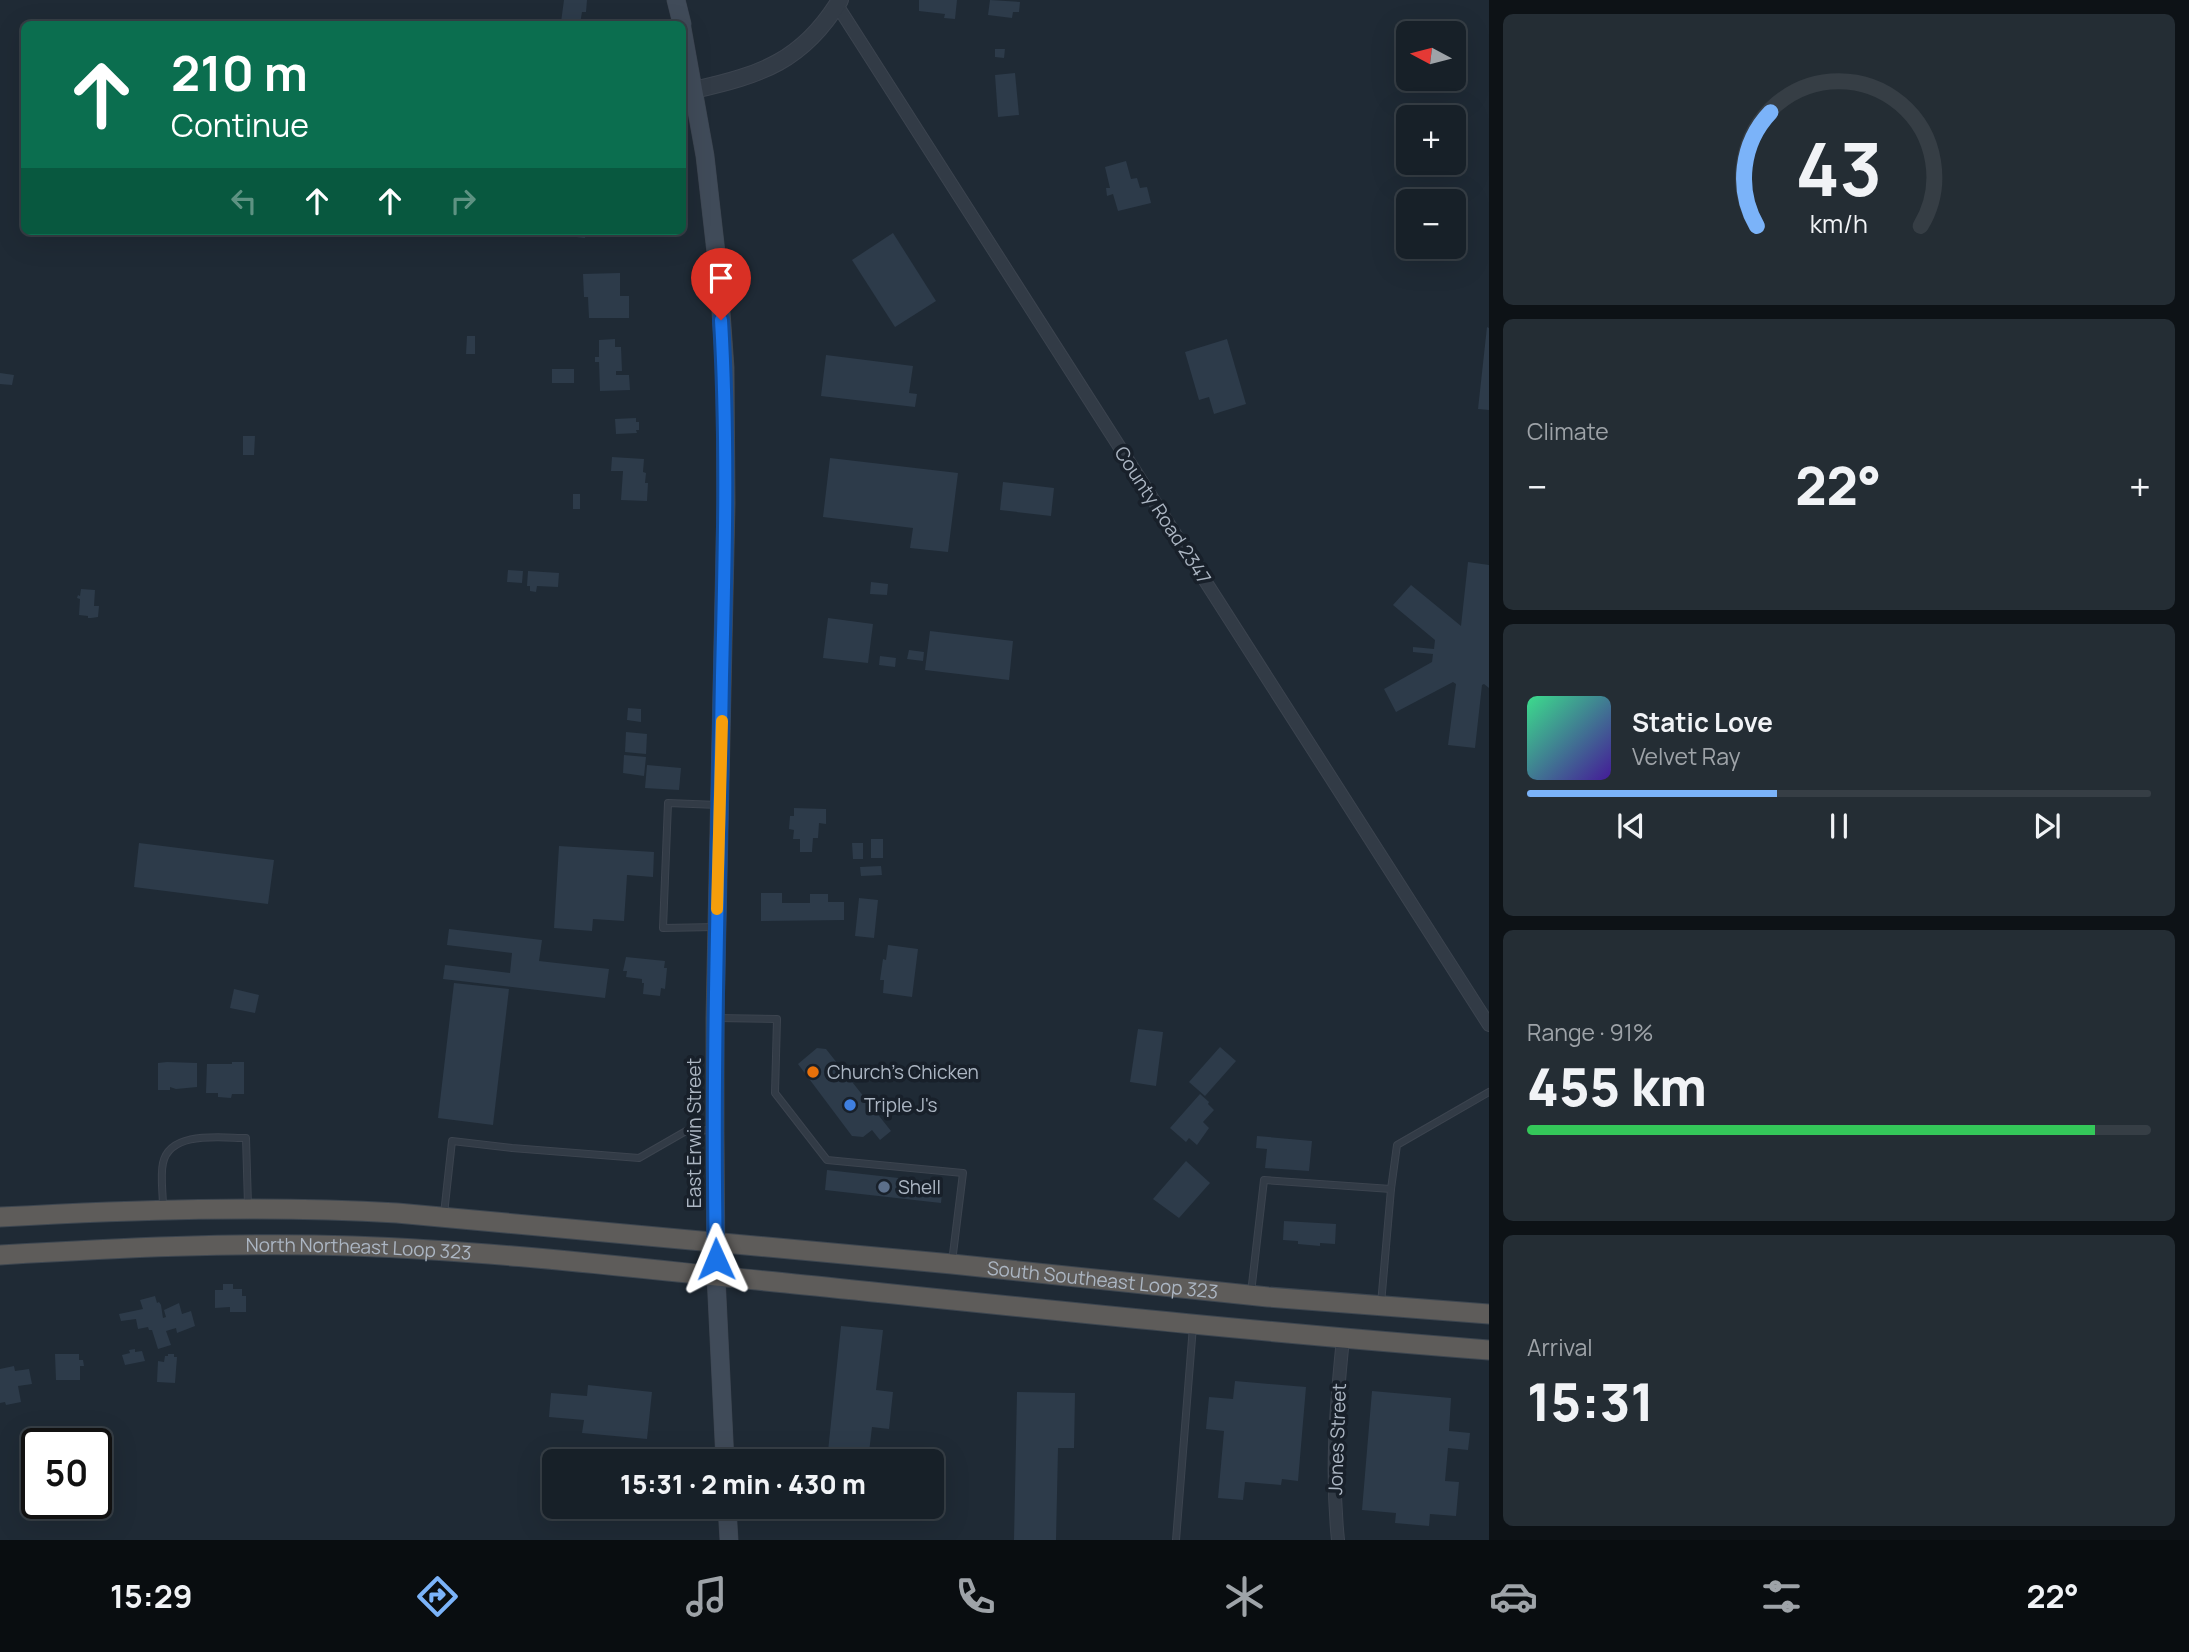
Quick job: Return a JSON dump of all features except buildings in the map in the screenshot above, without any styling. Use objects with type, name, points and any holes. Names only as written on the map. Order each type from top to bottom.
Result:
[{"type":"highway","name":"North Northeast Loop 323","points":[[0,1217],[163,1210],[349,1210],[444,1216],[716,1242]]},
{"type":"highway","name":"South Southeast Loop 323","points":[[716,1242],[1251,1295],[1489,1314]]},
{"type":"highway","name":"North Northeast Loop 323","points":[[0,1255],[197,1245],[354,1246],[470,1253],[716,1276]]},
{"type":"highway","name":"South Southeast Loop 323","points":[[716,1276],[1343,1339],[1489,1350]]},
{"type":"main road","name":"East Erwin Street","points":[[676,0],[681,21]]},
{"type":"main road","name":"East Erwin Street","points":[[686,48],[714,234],[724,368],[726,503],[715,1130],[716,1276],[724,1449]]},
{"type":"main road","points":[[728,1519],[729,1540]]},
{"type":"street","points":[[694,90],[746,77],[788,58],[812,37],[839,3]]},
{"type":"street","name":"County Road 2347","points":[[839,3],[1489,1025]]},
{"type":"street","name":"Jones Street","points":[[1338,1540],[1334,1499],[1335,1436],[1343,1339]]},
{"type":"lane","points":[[717,928],[663,928],[668,803],[720,805]]},
{"type":"lane","points":[[715,1018],[777,1019],[775,1093],[827,1160],[963,1173],[952,1264]]},
{"type":"lane","points":[[1380,1306],[1397,1145],[1489,1092]]},
{"type":"lane","points":[[444,1216],[452,1141],[639,1158],[686,1131],[715,1130]]},
{"type":"lane","points":[[163,1210],[163,1164],[165,1157],[176,1144],[186,1139],[246,1138],[249,1210]]},
{"type":"lane","points":[[1251,1295],[1264,1180],[1391,1189]]},
{"type":"lane","points":[[1176,1540],[1193,1324]]},
{"type":"slow traffic","points":[[717,909],[722,721]]},
{"type":"place","name":"Church's Chicken","points":[[813,1072]]},
{"type":"place","name":"Triple J's","points":[[850,1105]]},
{"type":"place","name":"Shell","points":[[884,1187]]},
{"type":"route","points":[[716,1259],[715,1018],[726,478],[721,320]]}]
